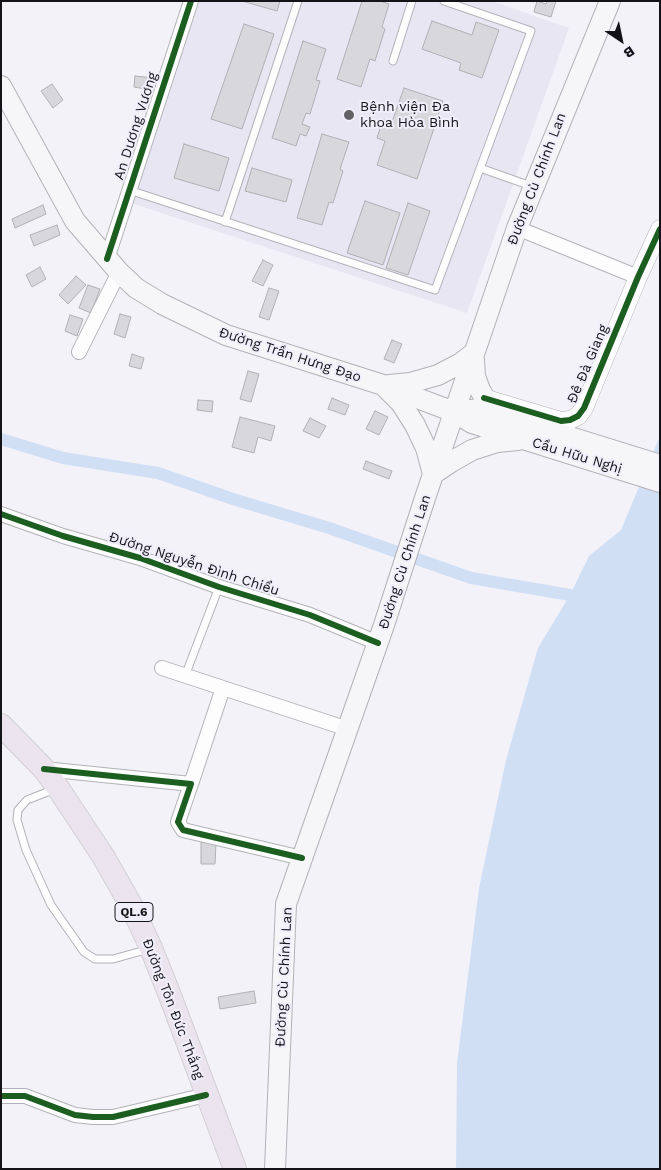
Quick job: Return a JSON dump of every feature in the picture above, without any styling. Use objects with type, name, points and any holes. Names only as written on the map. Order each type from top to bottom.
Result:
[{"type":"highway","name":"Đường Tôn Đức Thắng","points":[[1,725],[44,769],[58,788],[108,865],[132,907],[151,948],[235,1169]]},
{"type":"main road","name":"Đường Cù Chính Lan","points":[[275,1169],[286,904],[381,634],[433,474],[517,228],[610,1]]},
{"type":"main road","name":"Đường Trần Hưng Đạo","points":[[1,86],[75,221],[113,265],[136,288],[155,300],[226,336],[383,385],[454,412]]},
{"type":"main road","points":[[383,385],[402,385],[433,376],[454,367],[474,353]]},
{"type":"main road","points":[[474,353],[475,376],[484,398],[493,430]]},
{"type":"main road","points":[[383,385],[401,403],[415,425],[426,448],[433,474],[493,430]]},
{"type":"main road","points":[[454,412],[480,409],[493,430]]},
{"type":"main road","name":"Cầu Hữu Nghị","points":[[493,430],[660,482]]},
{"type":"main road","name":"Cầu Hữu Nghị","points":[[493,430],[660,466]]},
{"type":"street","name":"An Dương Vương","points":[[79,352],[113,265],[128,190],[190,1]]},
{"type":"street","points":[[517,228],[638,277]]},
{"type":"street","name":"Đê Đà Giang","points":[[484,398],[561,421],[570,420],[578,416],[584,408],[660,229]]},
{"type":"street","name":"Đường Nguyễn Đình Chiểu","points":[[1,514],[63,536],[140,558],[220,587],[310,615],[381,634]]},
{"type":"street","points":[[162,668],[348,729]]},
{"type":"street","points":[[223,688],[178,822],[184,830],[302,858]]},
{"type":"street","points":[[44,769],[191,784]]},
{"type":"street","points":[[1,1096],[25,1096],[75,1115],[113,1117],[206,1095]]},
{"type":"lane","points":[[225,222],[298,1]]},
{"type":"lane","points":[[393,61],[412,1]]},
{"type":"lane","points":[[128,190],[435,290],[531,31],[444,1]]},
{"type":"lane","points":[[480,168],[533,187]]},
{"type":"lane","points":[[186,676],[220,587]]},
{"type":"lane","points":[[58,788],[27,800],[18,810],[17,820],[26,850],[51,905],[84,952],[95,959],[113,959],[151,948]]},
{"type":"shaded area","name":"Bệnh viện Đa khoa Hòa Bình","points":[[198,1],[492,1],[569,28],[467,313],[131,203]]},
{"type":"water","points":[[660,436],[660,1169],[456,1169],[457,1063],[479,888],[506,760],[538,648],[570,595],[589,556],[621,530]]},
{"type":"building","points":[[242,1],[280,1],[277,11]]},
{"type":"building","points":[[362,1],[380,1],[389,4],[382,27],[385,29],[375,61],[370,59],[361,87],[337,79]]},
{"type":"building","points":[[537,1],[546,4],[547,1],[556,1],[551,17],[534,12]]},
{"type":"building","points":[[432,21],[472,35],[476,22],[499,30],[482,78],[459,70],[461,63],[422,49]]},
{"type":"building","points":[[244,24],[274,34],[242,129],[211,119]]},
{"type":"building","points":[[303,41],[326,49],[316,80],[320,81],[310,114],[306,113],[302,124],[310,127],[306,136],[300,134],[296,146],[272,138]]},
{"type":"building","points":[[135,76],[153,78],[151,90],[134,87]]},
{"type":"building","points":[[52,84],[63,100],[53,108],[41,91]]},
{"type":"building","points":[[404,88],[443,101],[417,179],[377,165],[385,141],[377,138],[383,119],[392,122]]},
{"type":"building","points":[[322,134],[349,142],[340,169],[343,171],[333,203],[329,202],[322,225],[297,218]]},
{"type":"building","points":[[184,144],[229,158],[219,191],[174,178]]},
{"type":"building","points":[[252,168],[292,180],[286,202],[245,191]]},
{"type":"building","points":[[365,201],[400,213],[383,265],[347,253]]},
{"type":"building","points":[[408,203],[430,211],[408,275],[386,268]]},
{"type":"building","points":[[43,205],[46,214],[15,228],[12,219]]},
{"type":"building","points":[[57,225],[60,235],[34,246],[30,235]]},
{"type":"building","points":[[263,260],[273,265],[263,286],[252,281]]},
{"type":"building","points":[[40,267],[46,279],[32,287],[26,275]]},
{"type":"building","points":[[76,276],[86,285],[68,304],[59,295]]},
{"type":"building","points":[[88,285],[100,289],[91,313],[79,308]]},
{"type":"building","points":[[269,288],[279,291],[269,320],[259,317]]},
{"type":"building","points":[[120,314],[131,317],[125,338],[114,334]]},
{"type":"building","points":[[70,315],[83,319],[77,336],[65,331]]},
{"type":"building","points":[[392,340],[402,344],[394,363],[384,359]]},
{"type":"building","points":[[132,354],[144,358],[141,369],[129,366]]},
{"type":"building","points":[[248,371],[259,374],[251,402],[240,399]]},
{"type":"building","points":[[332,398],[349,405],[345,415],[328,409]]},
{"type":"building","points":[[198,400],[213,401],[212,412],[197,410]]},
{"type":"building","points":[[375,411],[388,417],[379,435],[366,429]]},
{"type":"building","points":[[240,417],[275,426],[271,441],[258,437],[254,453],[232,447]]},
{"type":"building","points":[[310,418],[326,426],[319,438],[303,431]]},
{"type":"building","points":[[366,461],[392,471],[389,479],[363,469]]},
{"type":"building","points":[[201,842],[216,842],[215,864],[201,864]]},
{"type":"building","points":[[254,991],[256,1003],[220,1009],[218,997]]},
{"type":"waterway","points":[[1,439],[63,458],[158,473],[233,499],[329,528],[471,578],[570,595]]},
{"type":"cycle path","points":[[107,259],[191,1]]},
{"type":"cycle path","points":[[484,398],[561,421],[570,420],[578,416],[584,408],[660,229]]},
{"type":"cycle path","points":[[1,514],[63,536],[140,558],[219,587],[310,615],[378,643]]},
{"type":"cycle path","points":[[44,769],[191,784],[178,822],[183,830],[302,858]]},
{"type":"cycle path","points":[[1,1096],[25,1096],[75,1115],[113,1117],[206,1095]]},
{"type":"place","name":"Bệnh viện Đa khoa Hòa Bình","points":[[349,115]]}]
